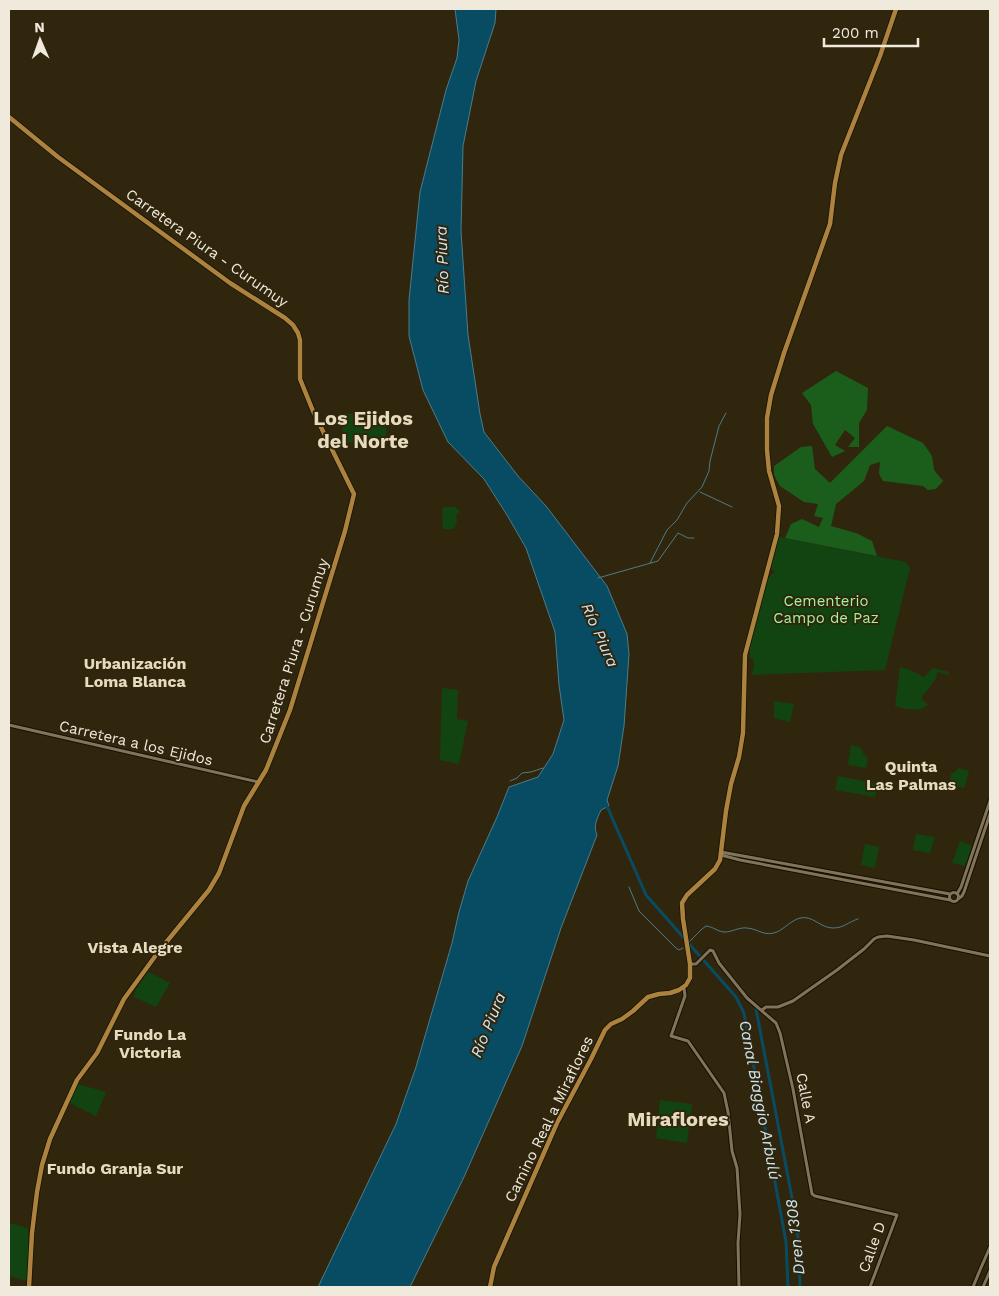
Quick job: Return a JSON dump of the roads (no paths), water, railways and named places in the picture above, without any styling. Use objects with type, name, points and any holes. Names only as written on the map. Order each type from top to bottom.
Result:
[{"type":"main road","points":[[684,988],[690,978],[690,964],[682,919],[682,908],[686,895],[718,866],[731,784],[743,733],[745,655],[775,544],[779,506],[767,450],[767,418],[771,395],[830,224],[840,155],[880,56],[896,9]]},
{"type":"main road","name":"Carretera Piura - Curumuy","points":[[9,117],[58,157],[230,283],[285,318],[298,334],[300,340],[300,379],[351,486],[354,497],[292,706],[272,757],[244,806],[219,872],[209,890],[124,999],[97,1053],[77,1080],[50,1139],[44,1155],[32,1233],[30,1287]]},
{"type":"main road","name":"Camino Real a Miraflores","points":[[490,1287],[494,1267],[557,1123],[605,1030],[611,1024],[633,1011],[648,997],[675,992],[684,988]]},
{"type":"street","name":"Carretera a los Ejidos","points":[[9,725],[258,782]]},
{"type":"street","points":[[956,894],[961,887],[990,801]]},
{"type":"street","points":[[721,854],[740,860],[954,902],[964,892],[990,814]]},
{"type":"street","points":[[721,854],[956,894]]},
{"type":"street","points":[[950,894],[950,900]]},
{"type":"street","points":[[956,894],[958,899]]},
{"type":"street","points":[[763,1011],[766,1007],[778,1007],[793,1000],[837,970],[878,937],[887,936],[914,940],[990,956]]},
{"type":"street","name":"Calle A","points":[[690,964],[696,964],[707,952],[713,951],[719,963],[744,994],[776,1022],[796,1106],[812,1194],[897,1215]]},
{"type":"street","points":[[684,988],[686,996],[671,1036],[688,1041],[724,1093],[736,1168],[740,1214],[738,1243],[739,1287]]},
{"type":"street","name":"Calle D","points":[[870,1287],[897,1215]]},
{"type":"street","points":[[973,1287],[990,1247]]},
{"type":"street","points":[[983,1287],[990,1271]]},
{"type":"water","name":"Río Piura","points":[[455,9],[496,9],[495,23],[476,81],[463,146],[461,231],[468,335],[484,432],[518,476],[546,506],[607,586],[627,634],[629,654],[624,726],[618,766],[607,800],[609,806],[601,810],[597,819],[595,829],[597,835],[561,928],[522,1046],[464,1177],[410,1287],[318,1287],[396,1124],[416,1067],[468,881],[509,787],[538,777],[553,754],[564,720],[555,632],[526,548],[484,479],[448,442],[423,390],[409,336],[409,300],[420,192],[446,90],[457,58],[459,40]]},
{"type":"waterway","points":[[650,563],[667,530],[677,520],[687,503],[702,487],[709,471],[719,426],[726,413]]},
{"type":"waterway","points":[[700,492],[732,507]]},
{"type":"waterway","points":[[598,578],[658,561],[678,533],[688,538],[694,538]]},
{"type":"waterway","points":[[510,781],[522,773],[543,768]]},
{"type":"waterway","name":"Canal Biaggio Arbulú","points":[[606,804],[646,895],[736,997],[744,1013],[786,1242],[788,1287]]},
{"type":"waterway","points":[[629,887],[639,911],[676,948],[679,950],[683,948]]},
{"type":"waterway","points":[[688,943],[706,926],[723,932],[747,928],[769,934],[777,932],[800,918],[809,918],[824,926],[833,928],[858,919]]},
{"type":"waterway","name":"Dren 1308","points":[[756,1009],[797,1224],[800,1287]]},
{"type":"district","name":"Los Ejidos del Norte","points":[[363,430]]},
{"type":"district","name":"Urbanización Loma Blanca","points":[[135,672]]},
{"type":"district","name":"Quinta Las Palmas","points":[[911,775]]},
{"type":"district","name":"Vista Alegre","points":[[135,947]]},
{"type":"district","name":"Fundo La Victoria","points":[[150,1043]]},
{"type":"district","name":"Miraflores","points":[[678,1119]]},
{"type":"district","name":"Fundo Granja Sur","points":[[115,1168]]},
{"type":"park label","name":"Cementerio Campo de Paz","points":[[826,610]]}]
